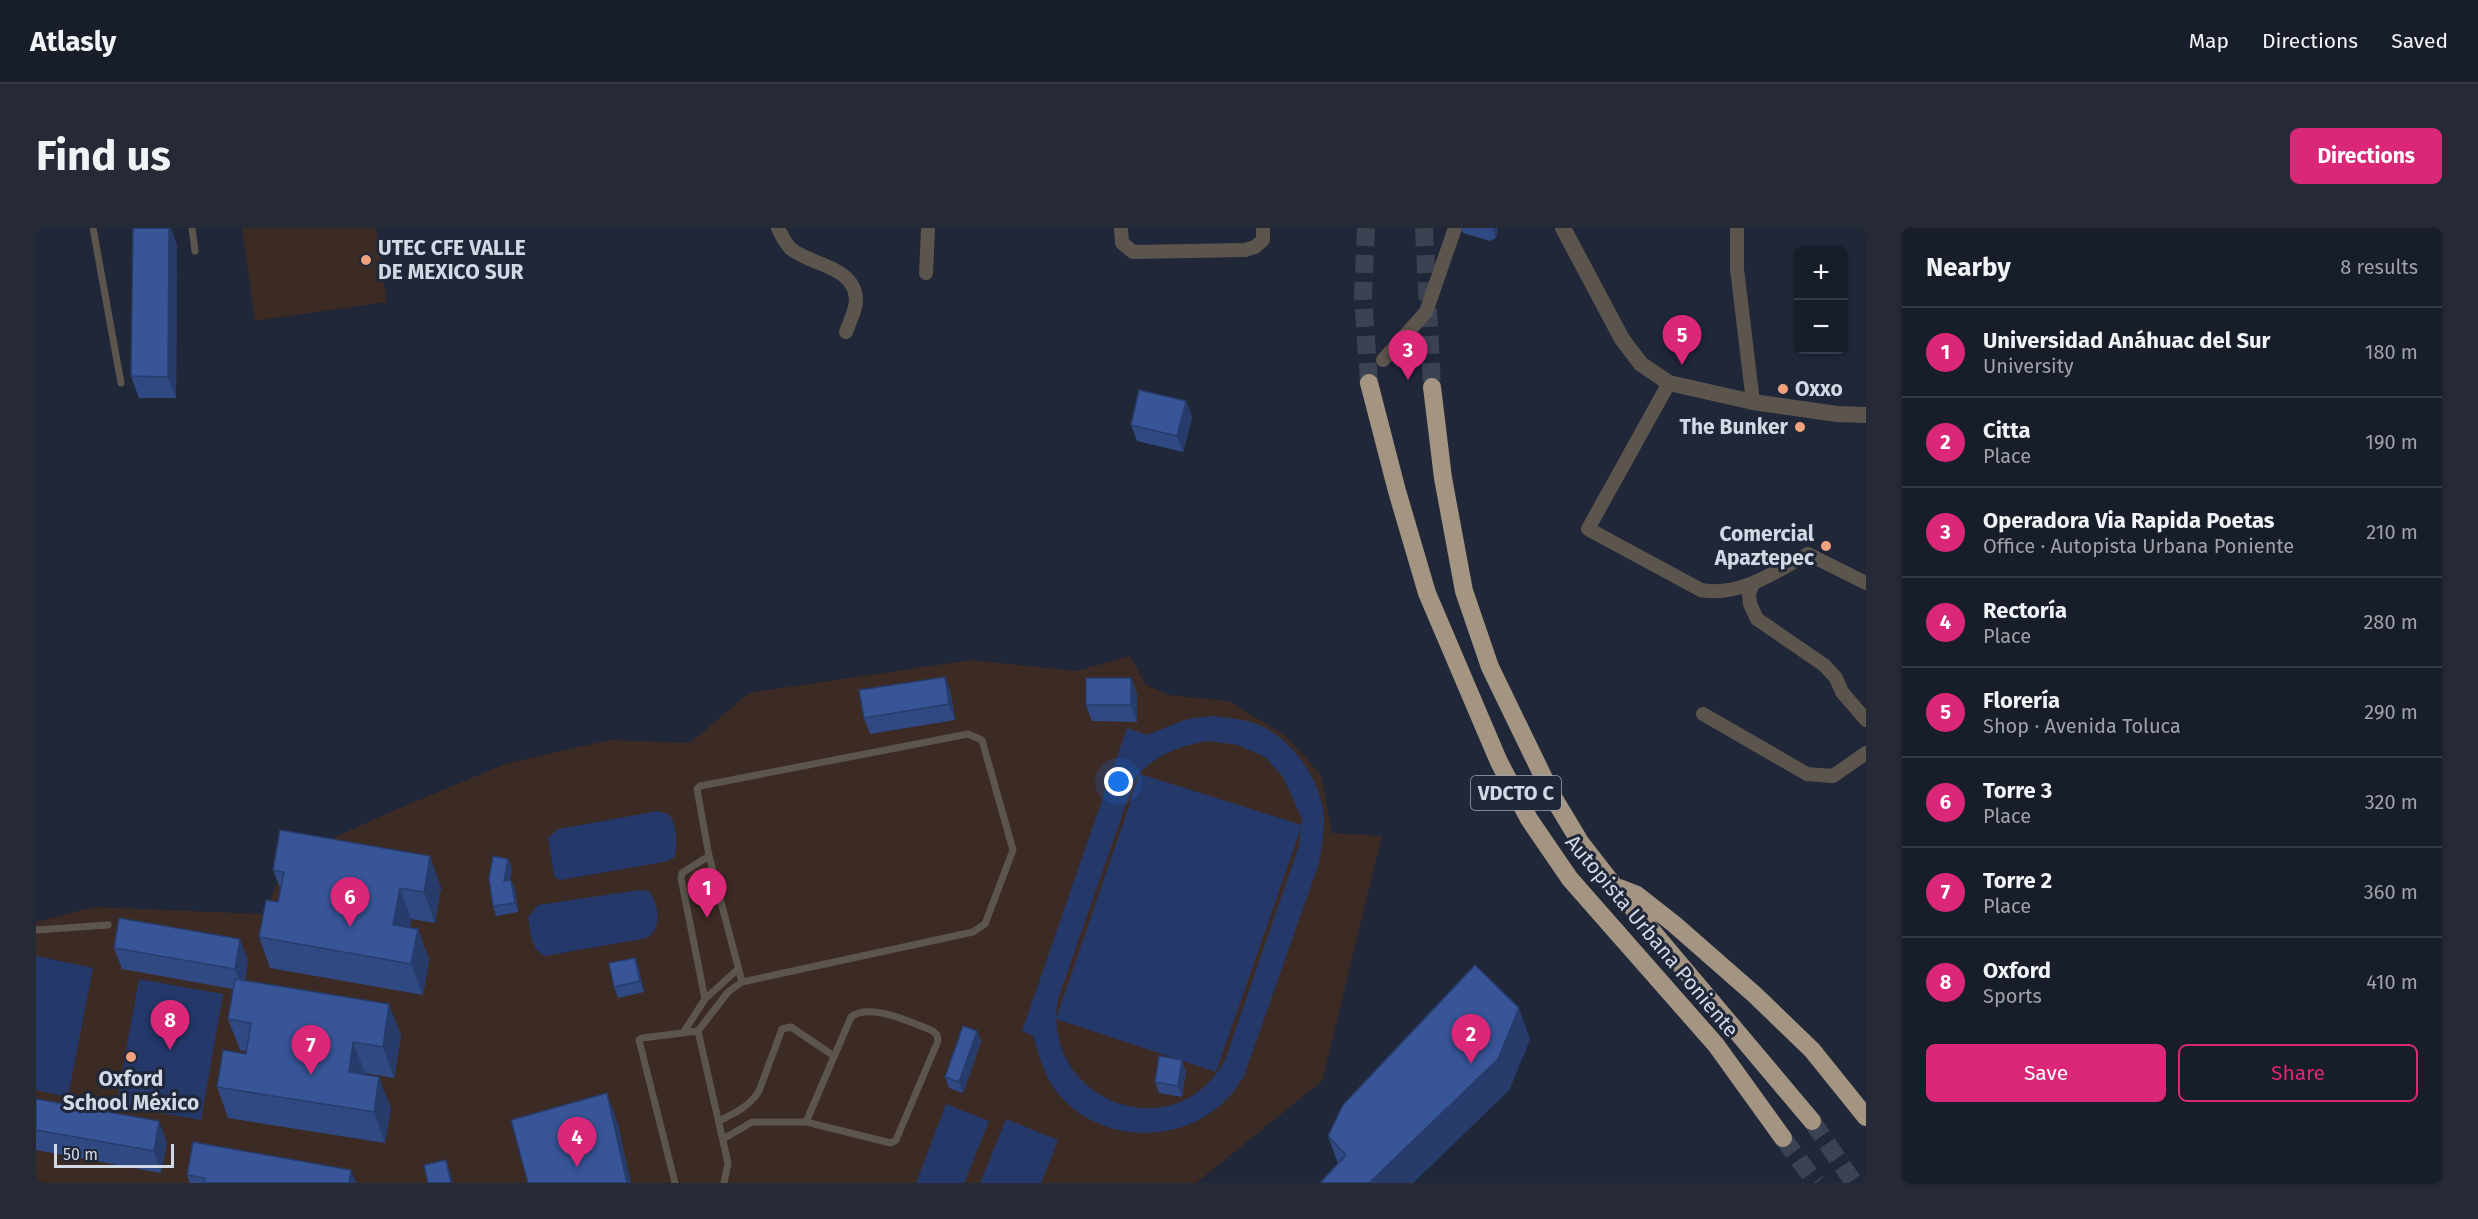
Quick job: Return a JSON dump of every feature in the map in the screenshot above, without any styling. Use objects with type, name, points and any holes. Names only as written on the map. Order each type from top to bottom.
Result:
[{"type":"highway","name":"Autopista Urbana Poniente","points":[[1369,383],[1427,593],[1499,762],[1529,819],[1570,879],[1716,1045],[1784,1138]]},
{"type":"highway","name":"Autopista Urbana Poniente","points":[[1432,387],[1443,478],[1464,591],[1490,667],[1553,796],[1580,842],[1615,887],[1812,1121]]},
{"type":"highway","points":[[1615,887],[1637,895],[1755,995],[1812,1050],[1866,1117]]},
{"type":"street","points":[[778,228],[791,249],[804,257],[834,268],[851,284],[856,301],[846,332]]},
{"type":"street","points":[[926,273],[928,228]]},
{"type":"street","points":[[1121,228],[1122,243],[1133,252],[1245,250],[1255,247],[1263,240],[1263,228]]},
{"type":"street","points":[[1383,360],[1426,312],[1455,228]]},
{"type":"street","points":[[1563,228],[1622,339],[1641,364],[1669,383],[1753,402],[1837,414],[1866,415]]},
{"type":"street","points":[[1737,228],[1737,269],[1753,402]]},
{"type":"street","points":[[1669,383],[1588,529],[1701,590],[1716,592],[1753,584],[1808,554],[1866,583]]},
{"type":"street","points":[[1753,584],[1749,593],[1750,604],[1757,619],[1824,665],[1836,678],[1842,692],[1866,720]]},
{"type":"street","points":[[1703,714],[1807,774],[1833,776],[1866,753]]},
{"type":"lane","points":[[93,228],[121,382]]},
{"type":"lane","points":[[192,228],[195,252]]},
{"type":"lane","points":[[675,1183],[639,1043],[642,1038],[698,1031],[728,992],[742,982],[973,932],[985,924],[1013,850],[982,740],[968,734],[700,786],[696,789],[709,856],[742,982]]},
{"type":"lane","points":[[705,999],[681,878],[682,873],[709,856]]},
{"type":"lane","points":[[36,930],[108,925]]},
{"type":"lane","points":[[682,1033],[705,999],[738,969]]},
{"type":"lane","points":[[723,1139],[752,1122],[806,1122],[884,1143],[896,1140],[938,1041],[937,1035],[933,1031],[895,1016],[862,1012],[851,1017],[806,1122]]},
{"type":"lane","points":[[719,1121],[745,1107],[754,1099],[782,1029],[791,1027],[834,1056]]},
{"type":"lane","points":[[698,1031],[728,1163],[724,1183]]},
{"type":"shaded area","points":[[242,228],[376,228],[387,302],[255,321]]},
{"type":"shaded area","points":[[1130,656],[1146,685],[1169,695],[1229,701],[1286,736],[1321,775],[1332,833],[1382,836],[1322,1081],[1196,1183],[36,1183],[36,922],[94,907],[264,914],[288,859],[388,813],[505,764],[610,740],[690,743],[749,693],[971,660],[1077,671]]},
{"type":"shaded area","points":[[1213,716],[1236,719],[1259,725],[1283,740],[1303,763],[1322,803],[1324,817],[1321,852],[1244,1076],[1234,1090],[1209,1114],[1188,1125],[1165,1131],[1142,1133],[1119,1130],[1097,1123],[1076,1111],[1059,1095],[1046,1074],[1033,1036],[1022,1031],[1127,728],[1147,735],[1187,719]],"holes":[[[1209,741],[1238,745],[1265,757],[1283,777],[1302,819],[1299,846],[1225,1060],[1202,1088],[1175,1104],[1145,1108],[1116,1102],[1089,1087],[1069,1064],[1058,1034],[1058,999],[1134,781],[1158,758],[1187,745]]]},
{"type":"shaded area","points":[[1140,774],[1302,825],[1216,1072],[1056,1019]]},
{"type":"shaded area","points":[[658,811],[668,814],[673,822],[676,842],[674,858],[664,862],[560,880],[554,876],[548,838],[558,829]]},
{"type":"shaded area","points":[[639,890],[649,891],[657,909],[655,928],[647,938],[545,956],[536,949],[528,917],[538,905]]},
{"type":"shaded area","points":[[36,956],[93,968],[68,1097],[36,1090]]},
{"type":"shaded area","points":[[139,979],[223,994],[201,1120],[116,1105]]},
{"type":"shaded area","points":[[946,1104],[989,1121],[964,1183],[916,1183]]},
{"type":"shaded area","points":[[1006,1119],[1058,1140],[1041,1183],[980,1183]]},
{"type":"building","points":[[133,228],[169,228],[168,377],[131,376]]},
{"type":"building","points":[[1139,390],[1186,401],[1177,436],[1131,425]]},
{"type":"building","points":[[945,677],[949,704],[864,718],[859,690]]},
{"type":"building","points":[[1086,678],[1131,678],[1131,705],[1086,705]]},
{"type":"building","points":[[280,830],[430,856],[424,892],[400,888],[393,925],[418,929],[411,964],[259,937],[266,900],[278,902],[284,872],[273,870]]},
{"type":"building","points":[[493,856],[508,859],[504,881],[511,880],[515,903],[493,906],[489,878]]},
{"type":"building","points":[[119,918],[240,939],[235,969],[114,948]]},
{"type":"building","points":[[635,958],[640,981],[614,987],[609,963]]},
{"type":"building","points":[[1475,965],[1519,1008],[1498,1059],[1369,1183],[1320,1183],[1346,1155],[1328,1136],[1343,1105]]},
{"type":"building","points":[[235,979],[389,1004],[383,1047],[353,1042],[349,1072],[379,1077],[374,1112],[217,1087],[223,1050],[246,1054],[251,1023],[228,1019]]},
{"type":"building","points":[[963,1026],[977,1031],[959,1082],[945,1077]]},
{"type":"building","points":[[1159,1056],[1182,1060],[1178,1086],[1155,1082]]},
{"type":"building","points":[[607,1093],[627,1183],[528,1183],[511,1120]]},
{"type":"building","points":[[36,1099],[159,1121],[154,1151],[36,1130]]},
{"type":"building","points":[[193,1142],[351,1170],[349,1183],[204,1183],[205,1178],[187,1175]]},
{"type":"building","points":[[446,1160],[451,1183],[428,1183],[424,1165]]},
{"type":"tunnel","points":[[1366,228],[1363,296],[1369,383]]},
{"type":"tunnel","points":[[1424,228],[1432,387]]},
{"type":"tunnel","points":[[1812,1121],[1854,1183]]},
{"type":"tunnel","points":[[1783,1138],[1816,1183]]},
{"type":"place","name":"UTEC CFE VALLE DE MEXICO SUR","points":[[366,260]]},
{"type":"place","name":"Florería","points":[[1682,365]]},
{"type":"place","name":"Operadora Via Rapida Poetas","points":[[1408,380]]},
{"type":"place","name":"Oxxo","points":[[1783,389]]},
{"type":"place","name":"The Bunker","points":[[1800,427]]},
{"type":"place","name":"Comercial Apaztepec","points":[[1826,546]]},
{"type":"place","name":"Universidad Anáhuac del Sur","points":[[707,918]]},
{"type":"place","name":"Torre 3","points":[[350,927]]},
{"type":"place","name":"Oxford","points":[[170,1050]]},
{"type":"place","name":"Oxford School México","points":[[131,1057]]},
{"type":"place","name":"Citta","points":[[1471,1064]]},
{"type":"place","name":"Torre 2","points":[[311,1075]]},
{"type":"place","name":"Rectoría","points":[[577,1167]]}]
